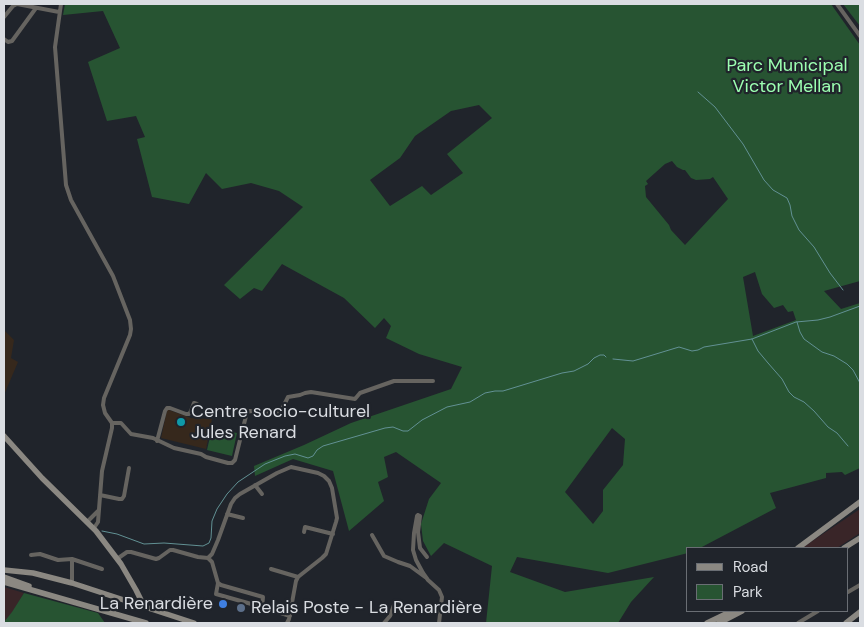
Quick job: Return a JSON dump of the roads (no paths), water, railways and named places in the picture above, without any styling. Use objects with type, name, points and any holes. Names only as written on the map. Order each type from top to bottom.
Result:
[{"type":"street","points":[[4,17],[17,4],[59,12]]},
{"type":"street","points":[[60,4],[55,47],[66,185],[71,200],[113,276],[130,320],[131,329],[104,398],[105,413],[112,423],[112,428],[102,470],[98,522],[94,528]]},
{"type":"street","points":[[836,4],[860,36]]},
{"type":"street","points":[[4,39],[8,42],[12,41],[36,8]]},
{"type":"street","points":[[112,423],[121,423],[131,434],[153,438],[174,448],[201,454],[228,464],[236,460],[247,412],[278,413],[288,396],[300,396],[305,393],[311,392],[355,399],[360,393],[394,381],[433,381]]},
{"type":"street","points":[[158,441],[167,408],[189,414],[192,412],[194,403],[197,404]]},
{"type":"street","points":[[4,436],[42,478],[94,528],[117,559],[140,596],[140,605]]},
{"type":"street","points":[[208,558],[215,548],[235,498],[255,485],[291,467],[324,476],[332,488],[337,518],[333,534],[326,554],[298,577],[287,623]]},
{"type":"street","points":[[100,495],[122,498],[129,468]]},
{"type":"street","points":[[255,485],[262,494]]},
{"type":"street","points":[[799,547],[860,502]]},
{"type":"street","points":[[88,522],[98,511]]},
{"type":"street","points":[[227,514],[243,518]]},
{"type":"street","points":[[427,557],[420,548],[418,532],[420,516],[418,515],[413,550],[416,560],[428,580]]},
{"type":"street","points":[[304,532],[304,527],[333,534]]},
{"type":"street","points":[[372,535],[384,556],[410,566],[439,590],[442,597],[439,623]]},
{"type":"street","points":[[846,547],[860,538]]},
{"type":"street","points":[[117,559],[127,552],[156,559],[170,550],[208,558],[212,562],[218,583],[216,594],[262,606],[290,616]]},
{"type":"street","points":[[31,555],[40,554],[58,560],[72,560],[102,569]]},
{"type":"street","points":[[72,560],[72,583]]},
{"type":"street","points":[[271,569],[298,577]]},
{"type":"street","points":[[4,570],[33,573],[72,583],[194,623]]},
{"type":"street","points":[[4,577],[49,594],[146,623]]},
{"type":"street","points":[[4,582],[49,594]]},
{"type":"street","points":[[218,583],[263,597],[262,606]]},
{"type":"street","points":[[130,601],[133,590],[132,584]]},
{"type":"street","points":[[849,591],[860,585]]},
{"type":"street","points":[[384,623],[390,616],[394,605]]},
{"type":"street","points":[[707,623],[719,620],[731,612]]},
{"type":"street","points":[[713,623],[739,612]]},
{"type":"street","points":[[798,623],[816,612]]},
{"type":"street","points":[[846,623],[860,612]]},
{"type":"waterway","points":[[698,92],[715,107],[743,144],[764,180],[773,190],[787,198],[792,216],[799,230],[814,247],[843,290]]},
{"type":"waterway","points":[[613,359],[633,361],[679,347],[692,351],[704,347],[752,339],[796,322],[818,320],[860,306]]},
{"type":"waterway","points":[[797,322],[804,339],[822,352],[834,356],[847,364],[853,370],[860,383]]},
{"type":"waterway","points":[[752,339],[758,351],[782,379],[789,392],[814,411],[848,446]]},
{"type":"waterway","points":[[102,531],[117,534],[144,544],[164,543],[203,546],[209,543],[212,521],[227,494],[238,482],[265,464],[295,454],[308,458],[313,456],[323,446],[385,428],[393,427],[408,431],[422,420],[447,407],[470,402],[485,393],[503,391],[574,371],[600,355],[606,357]]},
{"type":"place","name":"Centre socio-culturel Jules Renard","points":[[181,422]]},
{"type":"place","name":"La Renardière","points":[[223,604]]},
{"type":"place","name":"Relais Poste - La Renardière","points":[[241,608]]},
{"type":"park label","name":"Parc Municipal Victor Mellan","points":[[787,76]]}]
